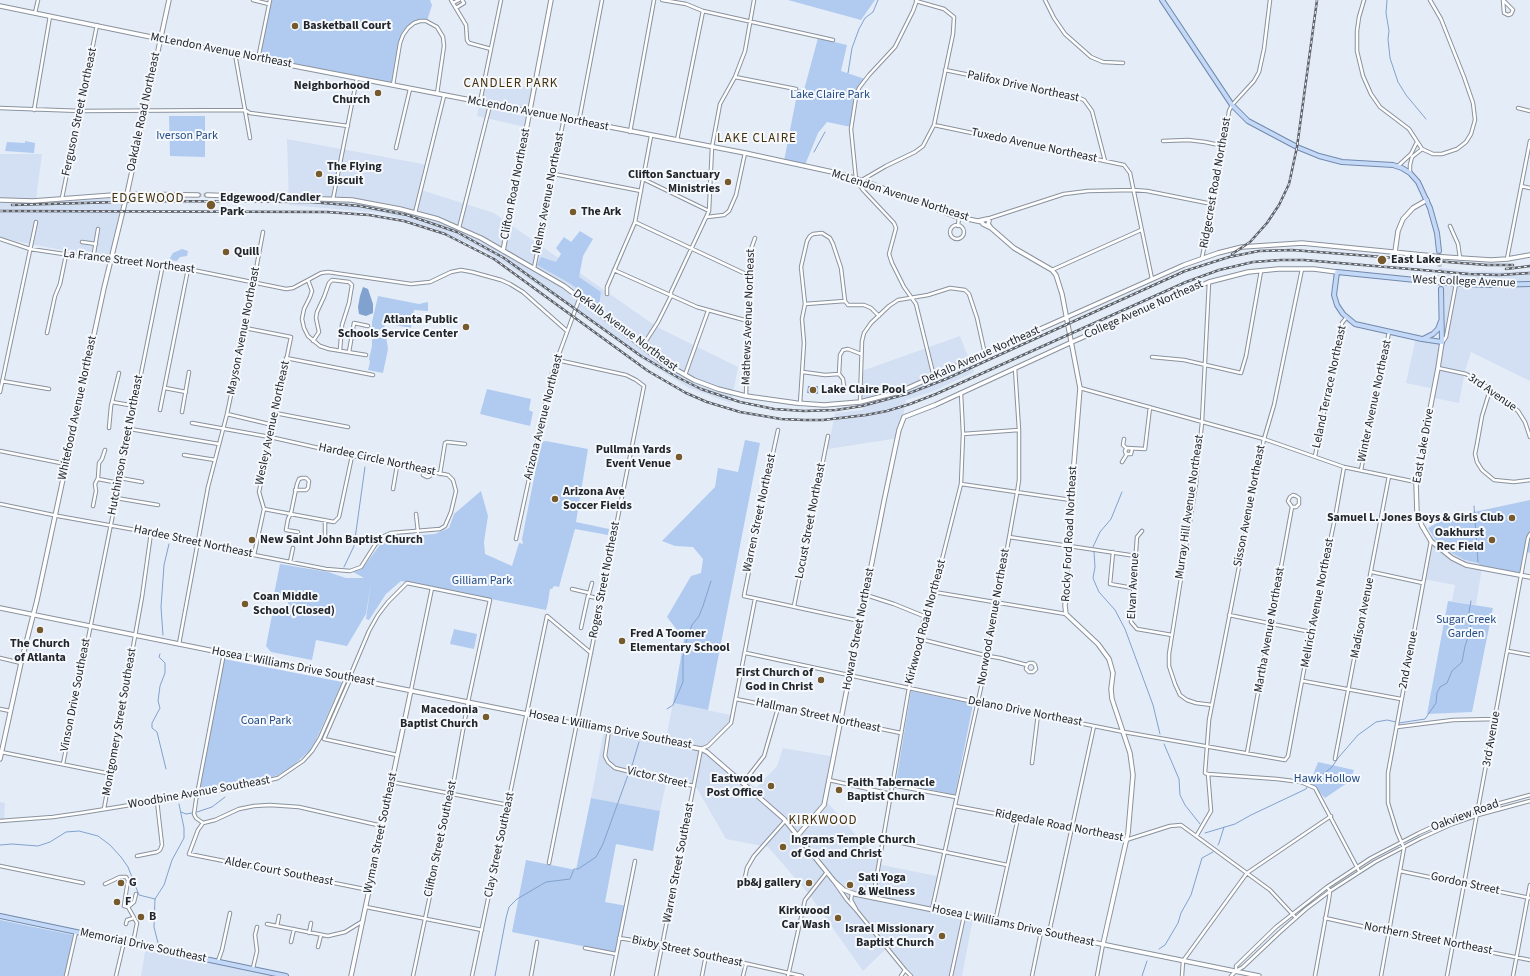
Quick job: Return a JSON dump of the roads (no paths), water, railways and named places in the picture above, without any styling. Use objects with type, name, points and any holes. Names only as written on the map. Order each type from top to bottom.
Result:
[{"type":"main road","points":[[1162,0],[1232,105],[1251,123],[1296,147],[1319,156],[1342,162],[1388,164],[1398,166],[1410,173],[1418,182],[1427,200],[1434,219],[1439,251]]},
{"type":"main road","points":[[1337,272],[1334,295],[1337,305],[1346,318],[1361,326],[1442,343]]},
{"type":"main road","name":"College Avenue Northeast","points":[[1337,272],[1397,279]]},
{"type":"main road","name":"West College Avenue","points":[[1397,279],[1456,284],[1530,284]]},
{"type":"main road","name":"East Lake Drive","points":[[1441,289],[1442,343]]},
{"type":"main road","points":[[1422,339],[1433,334],[1438,329],[1442,319]]},
{"type":"main road","name":"Memorial Drive Southeast","points":[[0,916],[286,976]]},
{"type":"street","points":[[35,13],[38,0]]},
{"type":"street","name":"Oakdale Road Northeast","points":[[125,201],[169,0]]},
{"type":"street","points":[[253,0],[270,4]]},
{"type":"street","points":[[258,59],[270,0]]},
{"type":"street","points":[[451,0],[466,25],[467,40],[469,43],[491,48]]},
{"type":"street","points":[[453,3],[459,0]]},
{"type":"street","points":[[456,8],[464,3],[462,0]]},
{"type":"street","points":[[480,103],[501,0]]},
{"type":"street","name":"Clifton Road Northeast","points":[[503,251],[551,0]]},
{"type":"street","points":[[578,122],[602,0]]},
{"type":"street","points":[[630,132],[654,0]]},
{"type":"street","points":[[662,0],[686,4],[703,11],[834,40]]},
{"type":"street","points":[[642,347],[658,322],[671,296],[671,292],[709,211],[712,147],[720,104],[735,77],[745,51],[754,0]]},
{"type":"street","points":[[1045,0],[1054,18],[1065,34],[1091,57],[1103,62],[1123,63]]},
{"type":"street","name":"Ridgecrest Road Northeast","points":[[1202,258],[1224,146],[1229,111],[1232,105],[1247,90],[1259,72],[1264,49],[1270,0]]},
{"type":"street","points":[[1364,0],[1357,31],[1358,51],[1363,76],[1371,94],[1377,104],[1409,129],[1415,136],[1422,149],[1436,154],[1446,153],[1457,149],[1466,142],[1471,134],[1475,120],[1473,103],[1466,82],[1441,19],[1431,0],[1435,0]]},
{"type":"street","points":[[1503,0],[1513,10],[1511,14],[1508,15],[1504,13],[1503,0]]},
{"type":"street","points":[[862,181],[886,166],[915,152],[923,146],[934,125],[953,34],[954,17],[944,10],[916,1],[913,11],[895,47],[869,75],[858,90],[851,129],[856,178],[863,190],[894,223],[896,228],[889,254],[892,263],[904,287],[912,298],[917,310],[934,378]]},
{"type":"street","name":"McLendon Avenue Northeast","points":[[0,6],[444,96],[745,153],[837,173],[856,178],[960,218],[984,223]]},
{"type":"street","points":[[677,140],[703,11]]},
{"type":"street","points":[[34,110],[50,16]]},
{"type":"street","points":[[393,85],[400,43],[403,35],[414,23],[426,21],[437,27],[444,37],[437,94]]},
{"type":"street","name":"Ferguson Street Northeast","points":[[62,198],[81,111],[97,25]]},
{"type":"street","points":[[235,54],[250,138]]},
{"type":"street","name":"Palifox Drive Northeast","points":[[945,70],[1077,97],[1084,100],[1092,112],[1106,161]]},
{"type":"street","points":[[735,77],[796,89]]},
{"type":"street","points":[[333,199],[357,78]]},
{"type":"street","points":[[396,148],[410,89]]},
{"type":"street","points":[[415,212],[444,96]]},
{"type":"street","points":[[459,228],[490,105]]},
{"type":"street","points":[[0,108],[81,111],[245,110],[250,113],[348,126]]},
{"type":"street","points":[[1518,108],[1530,111]]},
{"type":"street","name":"Nelms Avenue Northeast","points":[[534,268],[564,118]]},
{"type":"street","name":"Tuxedo Avenue Northeast","points":[[934,125],[1124,165],[1130,172],[1133,190]]},
{"type":"street","points":[[606,294],[606,287],[635,222],[651,136]]},
{"type":"street","points":[[1164,142],[1188,140],[1224,146]]},
{"type":"street","points":[[1507,259],[1530,141]]},
{"type":"street","points":[[1398,166],[1411,154],[1417,142]]},
{"type":"street","points":[[1410,173],[1412,157],[1422,149]]},
{"type":"street","points":[[707,217],[724,215],[729,211],[736,195],[745,153]]},
{"type":"street","points":[[554,174],[641,191]]},
{"type":"street","points":[[643,179],[709,211]]},
{"type":"street","points":[[1521,186],[1530,188]]},
{"type":"street","points":[[1133,190],[1152,279]]},
{"type":"street","points":[[1141,230],[1052,270],[1014,248],[984,223],[989,221],[987,219],[1064,194],[1088,191],[1147,191],[1212,204]]},
{"type":"street","points":[[0,200],[33,201],[127,194],[198,195]]},
{"type":"street","name":"DeKalb Avenue Northeast","points":[[207,195],[333,199],[379,204],[415,212],[459,228],[534,268],[564,286],[667,366],[684,375],[710,387],[746,396],[800,404],[824,405],[860,402],[899,392],[934,378],[1067,317],[1202,258],[1242,248],[1302,243],[1444,257],[1491,260],[1530,255]]},
{"type":"street","points":[[1396,252],[1398,231],[1403,219],[1413,208],[1427,200]]},
{"type":"street","name":"Whitefoord Avenue Northeast","points":[[0,759],[21,663],[34,615],[125,201]]},
{"type":"street","points":[[958,226],[960,218]]},
{"type":"street","points":[[0,392],[36,222]]},
{"type":"street","points":[[635,222],[750,276]]},
{"type":"street","points":[[954,226],[958,226],[963,228],[964,231],[961,238],[956,239],[951,236],[950,231],[954,226]]},
{"type":"street","points":[[1450,226],[1458,244],[1460,258]]},
{"type":"street","points":[[93,259],[98,229]]},
{"type":"street","name":"Mayson Avenue Northeast","points":[[179,644],[198,542],[215,460],[224,429],[263,232]]},
{"type":"street","points":[[800,404],[804,343],[802,319],[805,304],[801,267],[808,239],[813,234],[818,233],[826,235],[830,238],[839,258],[845,301]]},
{"type":"street","name":"Mathews Avenue Northeast","points":[[746,396],[750,252],[755,238]]},
{"type":"street","name":"La France Street Northeast","points":[[0,239],[30,249],[93,259],[163,264],[286,289],[293,288],[328,272],[401,284],[411,284],[430,282],[451,272],[461,270],[495,278],[510,284],[523,292],[567,331]]},
{"type":"street","points":[[82,242],[96,244]]},
{"type":"street","points":[[47,333],[66,255]]},
{"type":"street","name":"Hutchinson Street Northeast","points":[[90,626],[163,264]]},
{"type":"street","points":[[160,410],[188,269]]},
{"type":"street","name":"College Avenue Northeast","points":[[906,416],[935,406],[1072,342],[1209,282],[1261,270],[1302,269],[1337,272]]},
{"type":"street","name":"Sisson Avenue Northeast","points":[[1197,835],[1211,811],[1208,774],[1205,773],[1206,745],[1212,705],[1264,439],[1274,405],[1302,269]]},
{"type":"street","points":[[614,270],[708,311],[748,321]]},
{"type":"street","name":"Rocky Ford Road Northeast","points":[[1052,270],[1059,283],[1080,388],[1071,500],[1065,601],[1066,614],[1098,644],[1109,659],[1112,673],[1112,699],[1130,753],[1133,775],[1129,826],[1103,944]]},
{"type":"street","points":[[1152,357],[1184,360],[1241,373],[1246,356],[1261,270]]},
{"type":"street","points":[[308,280],[312,291],[304,309],[302,319],[306,332],[313,341],[320,346],[366,355]]},
{"type":"street","points":[[313,341],[319,332],[316,318],[317,312],[324,297],[328,283],[332,280],[349,282],[352,285],[349,304],[342,325],[340,350]]},
{"type":"street","name":"Murray Hill Avenue Northeast","points":[[1209,282],[1202,422],[1196,484],[1169,654],[1170,666],[1180,695],[1187,700],[1196,703],[1212,705]]},
{"type":"street","points":[[1442,343],[1446,337],[1456,284]]},
{"type":"street","points":[[860,402],[861,354],[864,333],[871,323],[898,300],[950,288],[964,290],[969,294],[977,318],[985,354]]},
{"type":"street","name":"Arizona Avenue Northeast","points":[[516,539],[552,373],[580,297]]},
{"type":"street","points":[[805,304],[845,301],[848,304],[864,305],[871,308],[879,316]]},
{"type":"street","points":[[684,375],[708,311]]},
{"type":"street","name":"Leland Terrace Northeast","points":[[1315,456],[1342,323],[1346,318]]},
{"type":"street","points":[[349,352],[354,323],[368,326]]},
{"type":"street","name":"Wesley Avenue Northeast","points":[[245,328],[291,337],[259,492],[264,509],[254,555]]},
{"type":"street","name":"Winter Avenue Northeast","points":[[1361,470],[1389,332]]},
{"type":"street","name":"East Lake Drive","points":[[1442,343],[1416,482],[1417,513],[1422,526],[1431,541],[1452,558],[1466,565],[1530,577]]},
{"type":"street","points":[[827,391],[842,390],[844,382],[839,374],[840,356],[843,350],[848,349],[861,354]]},
{"type":"street","points":[[286,358],[373,375]]},
{"type":"street","name":"Rogers Street Northeast","points":[[549,863],[644,386],[626,375],[557,360]]},
{"type":"street","name":"Norwood Avenue Northeast","points":[[932,910],[988,656],[1019,480],[1015,368]]},
{"type":"street","name":"3rd Avenue","points":[[1438,368],[1466,374],[1504,399],[1518,411],[1525,422],[1530,437]]},
{"type":"street","points":[[109,428],[112,402],[119,372]]},
{"type":"street","points":[[182,412],[189,372]]},
{"type":"street","points":[[803,372],[826,375],[839,374]]},
{"type":"street","points":[[2,381],[49,389]]},
{"type":"street","points":[[165,388],[186,392]]},
{"type":"street","points":[[1080,388],[1264,439],[1344,467],[1416,482]]},
{"type":"street","points":[[1490,390],[1482,416],[1475,454],[1477,462],[1482,470],[1494,480],[1514,482],[1530,480]]},
{"type":"street","name":"Kirkwood Road Northeast","points":[[873,898],[908,688],[923,622],[934,592],[961,484],[963,434],[961,393]]},
{"type":"street","points":[[112,402],[134,406]]},
{"type":"street","points":[[1126,448],[1145,449],[1150,408]]},
{"type":"street","points":[[275,413],[348,427]]},
{"type":"street","points":[[227,414],[273,425]]},
{"type":"street","name":"Howard Street Northeast","points":[[798,835],[824,805],[899,430],[902,419],[906,416]]},
{"type":"street","points":[[192,423],[224,429]]},
{"type":"street","points":[[130,429],[219,444]]},
{"type":"street","name":"Hardee Circle Northeast","points":[[224,429],[397,466],[448,475],[453,480],[456,491],[446,526],[440,529],[418,532],[391,533],[382,537],[361,567]]},
{"type":"street","name":"Warren Street Northeast","points":[[755,599],[744,596],[764,490],[778,430]]},
{"type":"street","points":[[963,434],[1018,430]]},
{"type":"street","name":"Locust Street Northeast","points":[[794,606],[828,436]]},
{"type":"street","points":[[1124,439],[1123,445],[1126,448],[1125,451],[1127,454]]},
{"type":"street","points":[[440,474],[445,444],[448,442],[465,444]]},
{"type":"street","points":[[1122,462],[1127,454],[1130,454],[1132,449]]},
{"type":"street","points":[[93,506],[96,491],[95,484],[98,478],[104,450]]},
{"type":"street","points":[[0,451],[66,464]]},
{"type":"street","points":[[184,455],[215,460]]},
{"type":"street","points":[[264,509],[334,522],[339,517],[352,456]]},
{"type":"street","points":[[393,489],[397,466]]},
{"type":"street","name":"Mellrich Avenue Northeast","points":[[1291,739],[1344,467]]},
{"type":"street","points":[[424,470],[424,475],[427,477],[433,472]]},
{"type":"street","name":"Madison Avenue","points":[[1335,759],[1372,572],[1389,476]]},
{"type":"street","points":[[98,478],[119,483]]},
{"type":"street","points":[[120,478],[142,482]]},
{"type":"street","points":[[295,490],[306,490],[309,481],[306,478],[299,479],[295,490],[291,513],[288,519],[286,530],[298,532]]},
{"type":"street","points":[[961,484],[1071,500]]},
{"type":"street","name":"Martha Avenue Northeast","points":[[1247,753],[1292,507],[1288,501],[1293,495],[1299,498],[1300,501],[1296,507],[1292,507]]},
{"type":"street","points":[[116,498],[158,505]]},
{"type":"street","name":"Hardee Street Northeast","points":[[0,504],[55,516],[198,542],[254,555],[338,571],[350,571],[361,567]]},
{"type":"street","points":[[416,514],[418,532]]},
{"type":"street","points":[[325,520],[326,537],[336,539]]},
{"type":"street","name":"Elvan Avenue","points":[[1142,531],[1137,537],[1131,622],[1137,629],[1172,635]]},
{"type":"street","name":"Montgomery Street Southeast","points":[[104,809],[135,635],[151,533]]},
{"type":"street","name":"3rd Avenue","points":[[1447,976],[1478,815],[1528,538],[1530,534]]},
{"type":"street","points":[[1009,537],[1136,556]]},
{"type":"street","name":"2nd Avenue","points":[[1404,846],[1397,832],[1388,803],[1388,780],[1401,699],[1431,541]]},
{"type":"street","points":[[290,562],[293,548]]},
{"type":"street","points":[[1113,552],[1110,584],[1133,588]]},
{"type":"street","points":[[1372,572],[1423,583]]},
{"type":"street","points":[[397,755],[324,739],[349,682],[348,678],[369,631],[388,602],[407,583],[432,588],[411,690]]},
{"type":"street","points":[[581,628],[592,583]]},
{"type":"street","name":"Clifton Street Southeast","points":[[413,976],[490,600],[432,588]]},
{"type":"street","points":[[572,589],[589,593]]},
{"type":"street","points":[[934,592],[998,604],[1066,614]]},
{"type":"street","points":[[865,595],[894,604],[926,617]]},
{"type":"street","points":[[588,597],[601,599]]},
{"type":"street","points":[[702,749],[708,746],[731,723],[746,653],[755,599],[860,621]]},
{"type":"street","name":"Hosea L Williams Drive Southeast","points":[[0,608],[702,749],[785,820],[834,881],[844,890],[873,898],[1259,976]]},
{"type":"street","points":[[1229,614],[1311,632]]},
{"type":"street","name":"Clay Street Southeast","points":[[472,976],[548,616],[591,654]]},
{"type":"street","name":"Vinson Drive Southeast","points":[[62,764],[90,626]]},
{"type":"street","points":[[920,639],[1000,658],[1026,666]]},
{"type":"street","points":[[1508,651],[1530,655]]},
{"type":"street","points":[[224,653],[197,793],[194,814],[197,820],[203,823],[215,820],[247,807],[270,805],[314,810],[382,826]]},
{"type":"street","name":"Delano Drive Northeast","points":[[746,653],[978,703],[1124,732],[1206,745],[1285,760],[1288,756],[1291,739]]},
{"type":"street","points":[[0,658],[21,663]]},
{"type":"street","name":"Woodbine Avenue Southeast","points":[[0,821],[53,818],[157,801],[278,778],[303,761],[312,752],[320,738],[345,681],[348,678]]},
{"type":"street","points":[[1303,681],[1349,688],[1401,699]]},
{"type":"street","name":"Wyman Street Southeast","points":[[351,976],[411,690]]},
{"type":"street","name":"Hallman Street Northeast","points":[[736,699],[901,733]]},
{"type":"street","points":[[743,784],[764,756],[778,708]]},
{"type":"street","points":[[0,709],[10,711]]},
{"type":"street","points":[[1032,763],[1038,714]]},
{"type":"street","points":[[1397,726],[1453,720],[1495,719]]},
{"type":"street","points":[[1049,933],[1094,726]]},
{"type":"street","name":"Victor Street","points":[[609,730],[605,756],[608,762],[615,768],[694,786]]},
{"type":"street","name":"Warren Street Southeast","points":[[656,976],[702,749]]},
{"type":"street","points":[[2,752],[111,774]]},
{"type":"street","points":[[1208,774],[1301,782],[1318,791],[1359,871]]},
{"type":"street","points":[[829,780],[891,794]]},
{"type":"street","points":[[391,782],[509,805]]},
{"type":"street","points":[[892,785],[956,797]]},
{"type":"street","name":"Oakview Road","points":[[1236,971],[1236,966],[1276,927],[1327,887],[1357,866],[1402,841],[1450,819],[1479,809],[1530,795]]},
{"type":"street","points":[[137,856],[157,852],[160,850],[162,845],[157,801]]},
{"type":"street","name":"Oakview Road","points":[[1236,971],[1243,967],[1296,918],[1330,891],[1359,871],[1404,846],[1452,824],[1478,815],[1530,801]]},
{"type":"street","name":"Ridgedale Road Northeast","points":[[954,806],[1072,828],[1126,840],[1177,824],[1181,825],[1197,835],[1270,890],[1296,918]]},
{"type":"street","points":[[1182,976],[1183,961],[1247,873],[1331,816]]},
{"type":"street","points":[[995,922],[1018,818]]},
{"type":"street","points":[[744,882],[747,868],[754,856],[785,820]]},
{"type":"street","name":"Alder Court Southeast","points":[[203,823],[198,830],[189,854],[369,890]]},
{"type":"street","points":[[883,839],[1008,865]]},
{"type":"street","points":[[1381,976],[1404,846]]},
{"type":"street","points":[[612,976],[635,861]]},
{"type":"street","points":[[0,866],[83,883]]},
{"type":"street","name":"Gordon Street","points":[[1400,871],[1529,897]]},
{"type":"street","points":[[788,975],[805,900],[827,872]]},
{"type":"street","points":[[105,884],[120,877],[126,877],[128,882],[124,906],[128,907],[137,923],[133,943]]},
{"type":"street","points":[[834,881],[842,894],[911,976]]},
{"type":"street","points":[[1513,976],[1529,897],[1530,885]]},
{"type":"street","points":[[1315,976],[1329,900],[1330,891],[1327,887]]},
{"type":"street","points":[[852,893],[851,900],[857,911]]},
{"type":"street","points":[[128,907],[134,902],[136,894]]},
{"type":"street","points":[[366,907],[482,930]]},
{"type":"street","points":[[218,961],[222,950],[230,913]]},
{"type":"street","points":[[277,926],[279,916]]},
{"type":"street","points":[[951,976],[964,916]]},
{"type":"street","points":[[126,924],[127,920],[134,918]]},
{"type":"street","name":"Northern Street Northeast","points":[[1326,918],[1388,932],[1530,960]]},
{"type":"street","points":[[267,924],[321,935],[340,934],[346,932],[363,921]]},
{"type":"street","points":[[309,933],[311,923]]},
{"type":"street","points":[[253,968],[257,951],[255,935],[257,927]]},
{"type":"street","points":[[291,942],[294,929]]},
{"type":"street","points":[[66,976],[77,932]]},
{"type":"street","points":[[1032,976],[1041,932]]},
{"type":"street","points":[[318,948],[321,935]]},
{"type":"street","name":"Bixby Street Southeast","points":[[619,938],[663,945],[788,975],[802,976]]},
{"type":"street","points":[[116,976],[124,941]]},
{"type":"street","points":[[531,976],[537,942]]},
{"type":"street","points":[[1097,976],[1103,944]]},
{"type":"street","points":[[585,948],[616,954]]},
{"type":"street","points":[[702,976],[706,955]]},
{"type":"street","points":[[743,976],[746,964]]},
{"type":"street","points":[[901,976],[905,970]]},
{"type":"street","points":[[905,970],[908,976]]},
{"type":"street","points":[[1231,976],[1236,971]]},
{"type":"waterway","points":[[848,73],[852,48],[859,29],[865,18],[873,12],[878,0]]},
{"type":"waterway","points":[[1387,0],[1386,13],[1389,31],[1388,39],[1390,58],[1398,82],[1406,95],[1426,119]]},
{"type":"waterway","points":[[814,152],[825,132]]},
{"type":"waterway","points":[[344,567],[354,546],[365,467]]},
{"type":"waterway","points":[[1093,547],[1100,532],[1111,519],[1122,492]]},
{"type":"waterway","points":[[1474,506],[1478,562]]},
{"type":"waterway","points":[[163,635],[161,607],[164,565],[169,544]]},
{"type":"waterway","points":[[1094,552],[1095,567],[1093,578],[1099,592],[1115,610],[1125,629],[1153,705],[1160,734]]},
{"type":"waterway","points":[[667,709],[673,705],[683,682],[683,657],[686,642],[692,625],[699,616],[711,581]]},
{"type":"waterway","points":[[1399,723],[1425,719],[1436,703],[1437,693],[1440,687],[1447,683],[1452,671],[1462,662],[1465,646],[1471,629],[1469,612],[1471,601]]},
{"type":"waterway","points":[[160,654],[159,657],[165,663],[165,673],[160,686],[158,701],[160,708],[152,723],[152,728],[157,732],[166,769]]},
{"type":"waterway","points":[[1308,781],[1315,781],[1332,767],[1358,735],[1376,722],[1387,720],[1396,722]]},
{"type":"waterway","points":[[631,769],[639,742]]},
{"type":"waterway","points":[[1164,744],[1179,779],[1180,795],[1185,805],[1200,824]]},
{"type":"waterway","points":[[495,976],[509,907],[517,899],[546,882],[570,879],[574,869],[578,869],[596,857],[603,844],[628,775]]},
{"type":"waterway","points":[[1205,833],[1235,824],[1306,789],[1307,787]]},
{"type":"waterway","points":[[197,812],[212,807],[225,797]]},
{"type":"waterway","points":[[158,943],[154,927],[155,899],[164,885],[172,860],[184,838],[184,828],[179,804]]},
{"type":"waterway","points":[[181,812],[186,814],[192,813]]},
{"type":"waterway","points":[[1218,845],[1224,827]]},
{"type":"waterway","points":[[0,845],[12,844],[38,846],[50,842],[66,832],[79,831],[98,836],[110,845],[128,867],[139,895],[155,899]]},
{"type":"waterway","points":[[1159,949],[1165,945],[1178,923],[1181,913],[1191,895],[1202,858],[1213,852]]},
{"type":"waterway","points":[[1142,976],[1147,961]]},
{"type":"tunnel","points":[[198,195],[207,195]]},
{"type":"tunnel","points":[[1439,251],[1441,289]]},
{"type":"railway","points":[[1232,254],[1250,242],[1267,223],[1279,205],[1289,184],[1297,147],[1317,0]]},
{"type":"railway","points":[[12,205],[153,201],[311,202],[360,206],[407,215],[457,232],[504,258],[641,356],[701,389],[740,402],[774,409],[804,411],[836,410],[862,406],[907,394],[946,379],[1185,271],[1229,257],[1259,251],[1292,250],[1487,265],[1513,265]]},
{"type":"railway","points":[[0,211],[327,212],[369,215],[404,221],[445,234],[494,259],[648,371],[686,393],[707,402],[740,412],[781,419],[804,420],[823,420],[866,415],[887,411],[910,404],[936,394],[1186,282],[1219,270],[1253,262],[1304,260],[1469,274],[1499,275],[1530,273]]},
{"type":"railway","points":[[1506,269],[1530,266]]},
{"type":"place","name":"Basketball Court","points":[[295,26]]},
{"type":"place","name":"Neighborhood Church","points":[[378,93]]},
{"type":"place","name":"The Flying Biscuit","points":[[319,174]]},
{"type":"place","name":"Clifton Sanctuary Ministries","points":[[728,182]]},
{"type":"place","name":"Edgewood/Candler Park","points":[[211,205]]},
{"type":"place","name":"The Ark","points":[[573,212]]},
{"type":"place","name":"Quill","points":[[226,252]]},
{"type":"place","name":"East Lake","points":[[1382,260]]},
{"type":"place","name":"Atlanta Public Schools Service Center","points":[[466,327]]},
{"type":"place","name":"Lake Claire Pool","points":[[813,390]]},
{"type":"place","name":"Pullman Yards Event Venue","points":[[679,457]]},
{"type":"place","name":"Arizona Ave Soccer Fields","points":[[555,499]]},
{"type":"place","name":"Samuel L. Jones Boys & Girls Club","points":[[1512,518]]},
{"type":"place","name":"New Saint John Baptist Church","points":[[252,540]]},
{"type":"place","name":"Oakhurst Rec Field","points":[[1492,540]]},
{"type":"place","name":"Coan Middle School (Closed)","points":[[245,604]]},
{"type":"place","name":"The Church of Atlanta","points":[[40,630]]},
{"type":"place","name":"Fred A Toomer Elementary School","points":[[622,641]]},
{"type":"place","name":"First Church of God in Christ","points":[[821,680]]},
{"type":"place","name":"Macedonia Baptist Church","points":[[486,717]]},
{"type":"place","name":"Eastwood Post Office","points":[[771,786]]},
{"type":"place","name":"Faith Tabernacle Baptist Church","points":[[839,790]]},
{"type":"place","name":"Ingrams Temple Church of God and Christ","points":[[783,847]]},
{"type":"place","name":"G","points":[[121,883]]},
{"type":"place","name":"pb&j gallery","points":[[809,883]]},
{"type":"place","name":"Sati Yoga & Wellness","points":[[850,885]]},
{"type":"place","name":"F","points":[[117,902]]},
{"type":"place","name":"B","points":[[141,917]]},
{"type":"place","name":"Kirkwood Car Wash","points":[[838,918]]},
{"type":"place","name":"Israel Missionary Baptist Church","points":[[942,936]]},
{"type":"district","name":"CANDLER PARK","points":[[511,84]]},
{"type":"district","name":"LAKE CLAIRE","points":[[757,139]]},
{"type":"district","name":"EDGEWOOD","points":[[148,199]]},
{"type":"district","name":"KIRKWOOD","points":[[823,821]]},
{"type":"park label","name":"Lake Claire Park","points":[[830,95]]},
{"type":"park label","name":"Iverson Park","points":[[187,136]]},
{"type":"park label","name":"Gilliam Park","points":[[482,581]]},
{"type":"park label","name":"Sugar Creek Garden","points":[[1466,627]]},
{"type":"park label","name":"Coan Park","points":[[266,721]]},
{"type":"park label","name":"Hawk Hollow","points":[[1327,779]]}]
